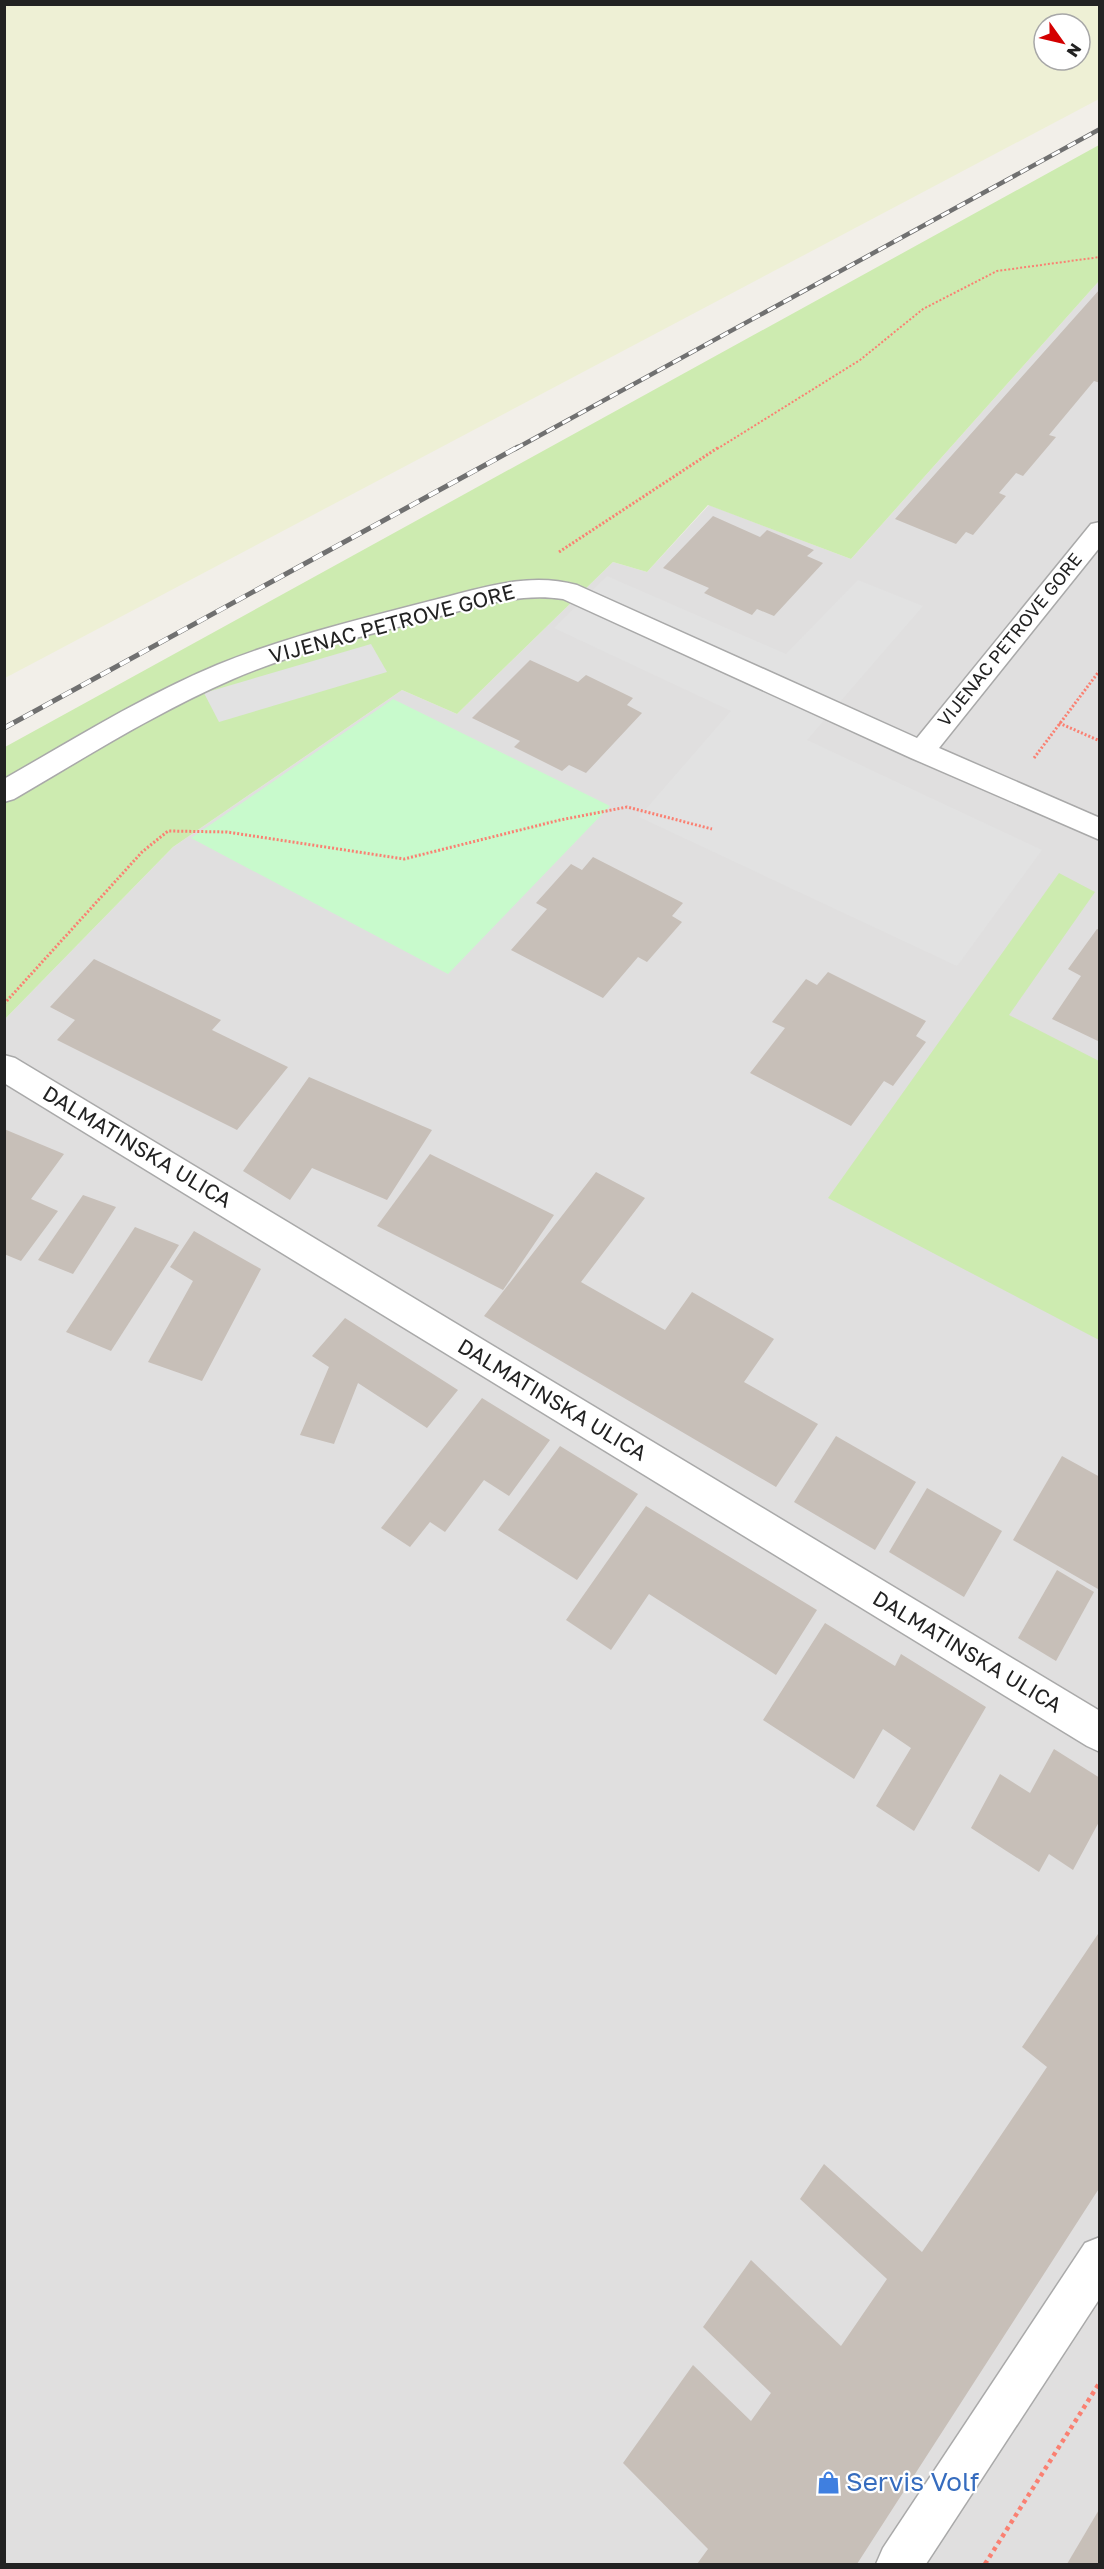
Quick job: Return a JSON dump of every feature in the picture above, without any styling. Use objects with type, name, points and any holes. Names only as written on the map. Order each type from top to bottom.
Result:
[{"type":"street","name":"VIJENAC PETROVE GORE","points":[[921,751],[1100,530]]},
{"type":"street","name":"VIJENAC PETROVE GORE","points":[[4,792],[170,699],[257,660],[382,622],[526,588],[550,587],[568,591],[1100,830]]},
{"type":"street","name":"DALMATINSKA ULICA","points":[[4,1067],[1100,1733]]},
{"type":"street","points":[[899,2565],[1100,2258]]},
{"type":"path","points":[[526,588],[564,546],[860,360],[923,309],[997,271],[1100,257]]},
{"type":"path","points":[[1011,790],[1100,670]]},
{"type":"path","points":[[1059,723],[1100,741]]},
{"type":"path","points":[[4,1004],[142,852],[168,831],[227,832],[404,859],[560,820],[627,807],[711,830]]},
{"type":"path","points":[[985,2565],[1100,2382]]},
{"type":"shaded area","points":[[1099,281],[1099,2564],[5,2564],[5,1019],[173,847],[402,690],[457,714],[613,562],[647,572],[709,505],[851,559]]},
{"type":"shaded area","points":[[607,576],[786,654],[858,580],[923,606],[807,740],[1042,850],[957,966],[639,817],[731,711],[554,628]]},
{"type":"shaded area","points":[[371,644],[387,672],[219,722],[204,693]]},
{"type":"green space","points":[[5,4],[1099,5],[1099,99],[5,678]]},
{"type":"green space","points":[[1099,145],[1099,281],[851,559],[708,505],[647,572],[613,562],[457,714],[402,690],[173,847],[5,1019],[5,747]]},
{"type":"green space","points":[[393,699],[610,806],[448,974],[191,838]]},
{"type":"green space","points":[[1059,873],[1095,892],[1009,1015],[1099,1061],[1099,1340],[828,1198]]},
{"type":"building","points":[[1100,289],[1100,383],[1094,381],[1049,435],[1056,437],[1023,476],[1016,473],[999,493],[1006,496],[973,535],[966,532],[956,544],[895,519]]},
{"type":"building","points":[[713,516],[760,537],[767,530],[814,550],[807,556],[823,563],[774,616],[757,609],[752,615],[704,593],[709,588],[663,568]]},
{"type":"building","points":[[530,660],[578,682],[586,675],[633,698],[627,705],[642,713],[586,773],[569,765],[562,771],[514,747],[520,741],[472,718]]},
{"type":"building","points":[[593,857],[683,903],[672,916],[682,922],[647,962],[638,957],[603,998],[511,950],[547,909],[536,903],[571,864],[582,870]]},
{"type":"building","points":[[1097,929],[1100,930],[1100,1042],[1052,1019],[1081,976],[1068,969]]},
{"type":"building","points":[[94,959],[221,1020],[212,1030],[288,1067],[237,1130],[57,1040],[75,1020],[50,1007]]},
{"type":"building","points":[[828,972],[926,1021],[916,1036],[926,1042],[893,1086],[884,1081],[851,1126],[750,1073],[785,1028],[772,1022],[806,979],[817,985]]},
{"type":"building","points":[[309,1077],[432,1130],[387,1200],[312,1168],[290,1200],[243,1171]]},
{"type":"building","points":[[4,1129],[64,1154],[31,1199],[58,1211],[21,1261],[4,1254]]},
{"type":"building","points":[[430,1154],[554,1215],[503,1290],[377,1226]]},
{"type":"building","points":[[596,1172],[645,1198],[581,1282],[665,1330],[692,1292],[774,1339],[744,1382],[818,1424],[776,1487],[484,1316]]},
{"type":"building","points":[[83,1195],[116,1207],[73,1274],[38,1260]]},
{"type":"building","points":[[135,1227],[179,1245],[111,1351],[66,1332]]},
{"type":"building","points":[[194,1231],[261,1269],[202,1381],[148,1362],[193,1281],[170,1267]]},
{"type":"building","points":[[345,1318],[458,1390],[427,1428],[358,1383],[334,1444],[300,1435],[329,1367],[312,1356]]},
{"type":"building","points":[[482,1398],[550,1440],[509,1496],[484,1480],[445,1532],[430,1522],[410,1547],[381,1528]]},
{"type":"building","points":[[836,1436],[916,1482],[875,1550],[794,1502]]},
{"type":"building","points":[[560,1446],[638,1494],[577,1580],[498,1530]]},
{"type":"building","points":[[1062,1456],[1100,1477],[1098,1589],[1013,1540]]},
{"type":"building","points":[[927,1488],[1002,1531],[964,1597],[889,1552]]},
{"type":"building","points":[[646,1506],[817,1610],[776,1675],[649,1594],[611,1650],[566,1620]]},
{"type":"building","points":[[1057,1570],[1094,1592],[1056,1661],[1018,1638]]},
{"type":"building","points":[[825,1623],[895,1666],[901,1654],[986,1707],[914,1831],[876,1806],[911,1748],[883,1729],[854,1779],[763,1720]]},
{"type":"building","points":[[1054,1749],[1100,1778],[1100,1820],[1073,1870],[1049,1854],[1039,1872],[971,1828],[1000,1774],[1030,1793]]},
{"type":"building","points":[[1100,1931],[1100,2187],[857,2564],[697,2564],[708,2549],[623,2463],[693,2365],[751,2421],[771,2393],[703,2327],[751,2260],[841,2346],[887,2279],[800,2199],[824,2164],[922,2252],[1047,2067],[1022,2047]]},
{"type":"building","points":[[1100,2508],[1100,2564],[1067,2564]]},
{"type":"railway","points":[[515,449],[1100,129]]},
{"type":"railway","points":[[4,728],[518,447]]},
{"type":"place","name":"Servis Volf","points":[[828,2482]]}]
